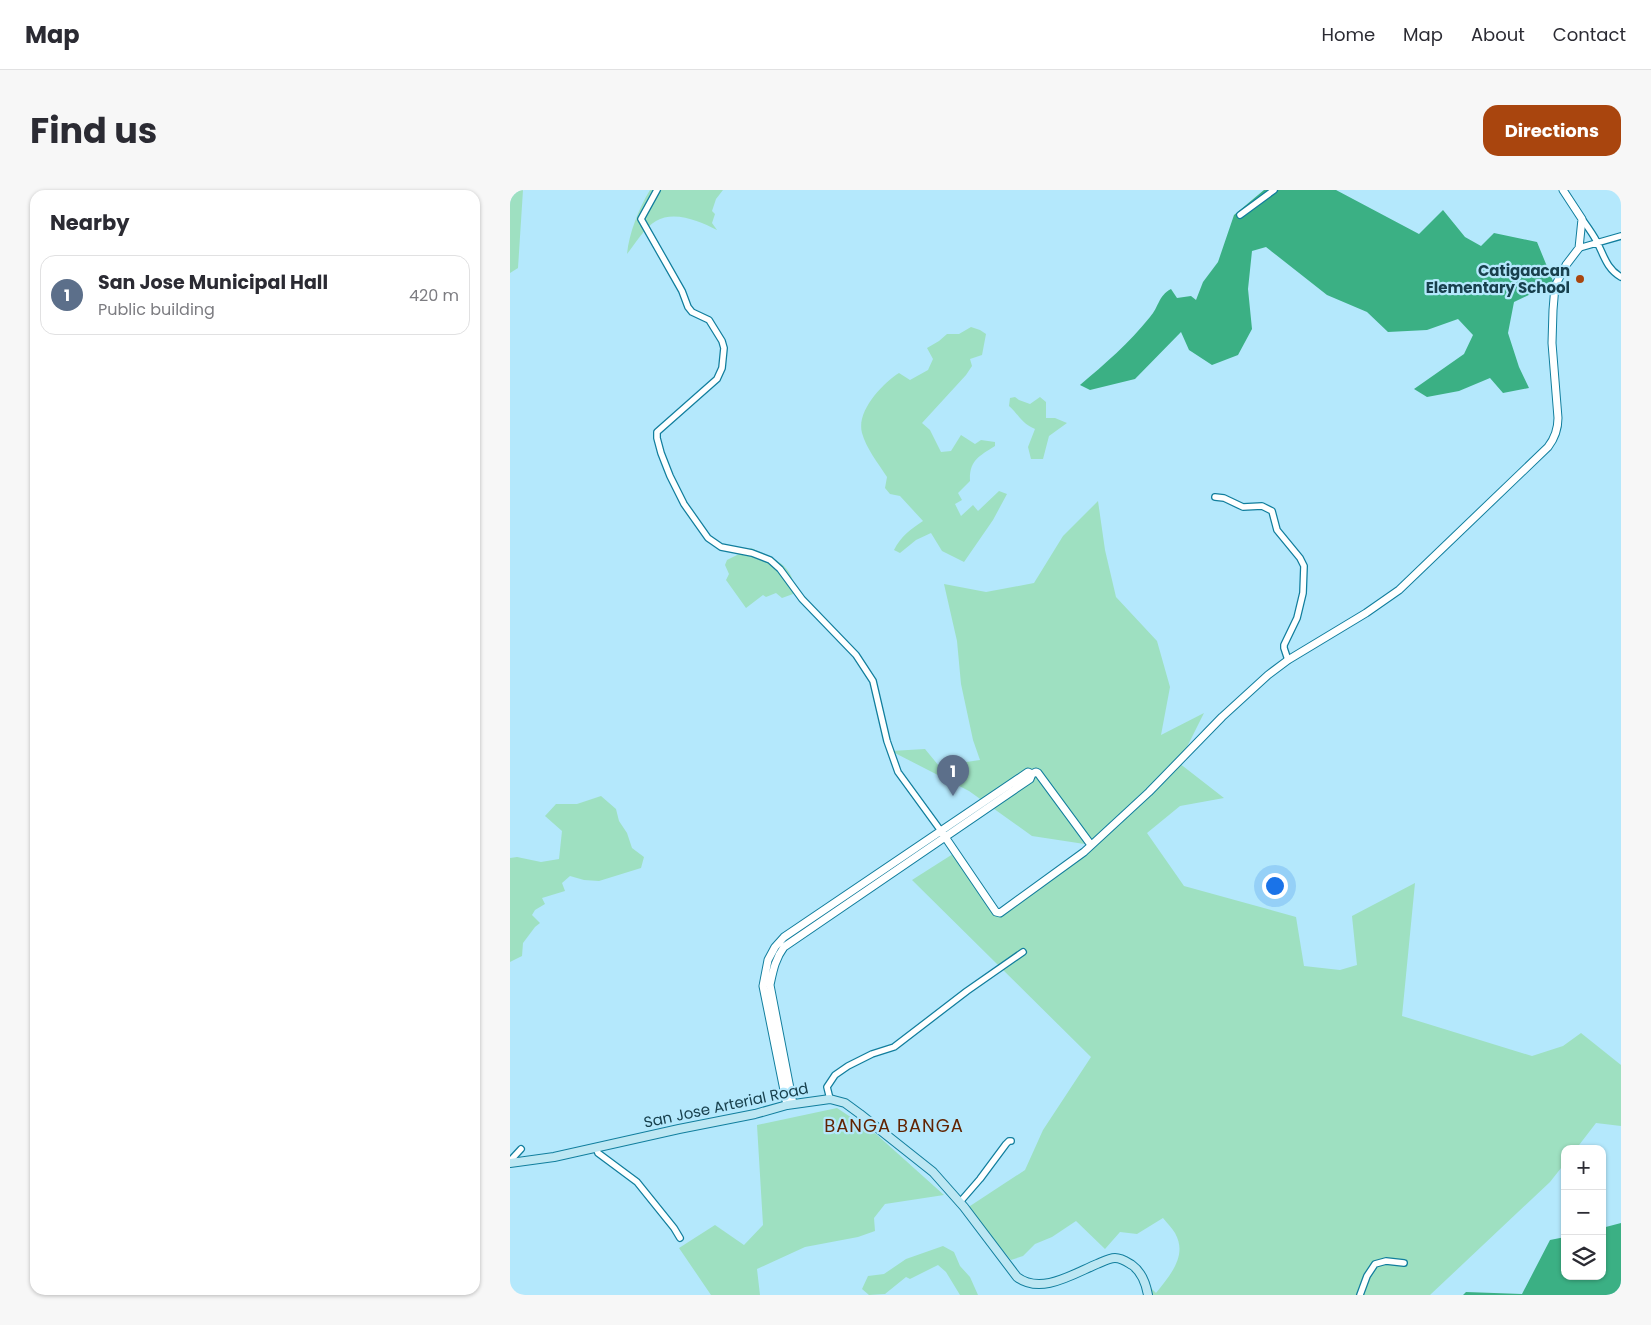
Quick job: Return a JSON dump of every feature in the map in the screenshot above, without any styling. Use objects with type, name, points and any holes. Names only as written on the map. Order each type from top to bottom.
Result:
[{"type":"main road","name":"San Jose Arterial Road","points":[[510,1162],[554,1157],[790,1105],[830,1099],[845,1104],[898,1143],[933,1172],[960,1202],[1017,1277],[1024,1282],[1033,1285],[1043,1284],[1068,1277],[1114,1258],[1125,1260],[1136,1267],[1143,1277],[1148,1295]]},
{"type":"street","points":[[657,190],[641,219],[682,291],[688,307],[692,312],[709,320],[722,341],[724,348],[722,368],[717,379],[657,432],[656,438],[668,471],[684,504],[708,538],[721,547],[770,560],[780,569],[802,599],[856,655],[873,681],[898,772],[996,912],[1000,913],[1091,845],[1149,792],[1234,706],[1288,660],[1366,613],[1398,590],[1479,514],[1554,439],[1558,429],[1552,343],[1556,286],[1562,270],[1579,248],[1582,218]]},
{"type":"street","points":[[1240,215],[1274,190]]},
{"type":"street","points":[[1563,190],[1598,243],[1607,263],[1613,272],[1621,277]]},
{"type":"street","points":[[1579,248],[1621,236]]},
{"type":"street","points":[[1215,497],[1224,498],[1243,507],[1262,506],[1272,511],[1277,530],[1296,552],[1304,566],[1303,593],[1298,618],[1284,644],[1288,660]]},
{"type":"street","points":[[790,1105],[770,985],[773,966],[784,947],[943,834],[1030,779],[1032,774],[1036,772],[1091,845]]},
{"type":"street","points":[[830,1099],[827,1087],[835,1075],[872,1054],[894,1047],[1022,952]]},
{"type":"street","points":[[960,1202],[980,1179],[1008,1140],[1011,1141]]},
{"type":"street","points":[[596,1148],[598,1153],[638,1182],[680,1238]]},
{"type":"street","points":[[510,1162],[522,1150]]},
{"type":"street","points":[[1360,1295],[1367,1276],[1375,1264],[1386,1261],[1404,1263]]},
{"type":"green space","points":[[510,190],[523,190],[518,268],[510,273]]},
{"type":"green space","points":[[650,190],[723,190],[716,199],[712,211],[715,214],[712,223],[717,230],[687,218],[663,218],[648,227],[627,254],[635,221]]},
{"type":"green space","points":[[1264,190],[1336,190],[1419,234],[1443,210],[1465,237],[1481,246],[1494,233],[1537,242],[1555,286],[1535,292],[1514,302],[1508,333],[1519,367],[1529,388],[1503,393],[1490,378],[1459,391],[1427,397],[1414,389],[1464,354],[1473,335],[1458,319],[1427,330],[1388,332],[1367,312],[1327,295],[1266,247],[1252,251],[1248,289],[1252,329],[1238,355],[1212,365],[1189,350],[1181,332],[1135,379],[1090,390],[1080,385],[1134,336],[1153,313],[1161,298],[1171,289],[1177,298],[1191,296],[1196,300],[1203,282],[1218,262],[1234,215]]},
{"type":"green space","points":[[971,327],[986,334],[982,355],[970,359],[972,366],[966,375],[922,423],[930,430],[941,452],[951,451],[961,435],[975,444],[981,440],[995,442],[995,446],[984,453],[973,464],[970,481],[958,493],[962,500],[955,504],[961,516],[973,505],[978,511],[999,491],[1007,494],[993,520],[964,562],[942,551],[931,533],[916,540],[900,553],[894,550],[900,541],[910,530],[923,521],[900,496],[890,494],[885,488],[887,477],[869,450],[862,433],[863,416],[872,398],[899,373],[910,380],[928,370],[933,359],[927,348],[947,334],[959,334]]},
{"type":"green space","points":[[1015,397],[1030,404],[1040,397],[1046,402],[1046,418],[1055,418],[1067,423],[1049,436],[1043,459],[1031,459],[1028,447],[1035,429],[1024,422],[1009,406],[1010,398]]},
{"type":"green space","points":[[1098,501],[1105,550],[1116,597],[1157,641],[1170,687],[1161,735],[1204,713],[1179,763],[1224,798],[1180,806],[1147,833],[1184,886],[1296,917],[1304,966],[1340,970],[1357,965],[1352,916],[1415,883],[1402,1016],[1532,1056],[1563,1046],[1581,1033],[1621,1065],[1621,1126],[1596,1123],[1579,1145],[1561,1145],[1561,1168],[1550,1182],[1430,1295],[1148,1295],[1145,1282],[1156,1293],[1172,1272],[1178,1257],[1178,1241],[1174,1231],[1163,1218],[1137,1234],[1120,1232],[1105,1249],[1076,1221],[1052,1237],[1035,1244],[1023,1256],[1011,1260],[967,1208],[1025,1170],[1043,1130],[1091,1057],[912,880],[956,852],[997,912],[1091,845],[1032,836],[969,791],[891,751],[925,749],[939,766],[980,760],[973,740],[961,684],[957,641],[944,584],[986,592],[1034,583],[1063,536]]},
{"type":"green space","points":[[751,548],[782,564],[792,577],[793,594],[782,598],[776,593],[766,597],[763,595],[746,608],[726,580],[729,574],[725,565],[727,560]]},
{"type":"green space","points":[[601,796],[616,809],[619,821],[627,833],[632,848],[644,857],[641,868],[599,881],[584,880],[570,876],[562,883],[565,891],[542,898],[545,904],[535,910],[532,915],[540,923],[523,943],[522,956],[510,962],[510,858],[517,857],[541,862],[559,859],[562,831],[545,816],[556,804],[577,804]]},
{"type":"green space","points":[[837,1108],[876,1134],[944,1195],[885,1204],[874,1218],[875,1231],[858,1237],[805,1247],[757,1269],[760,1295],[711,1295],[679,1248],[715,1225],[744,1245],[763,1225],[757,1125]]},
{"type":"green space","points":[[1621,1223],[1621,1295],[1463,1295],[1466,1292],[1522,1294],[1550,1240],[1561,1238],[1561,1280],[1606,1280],[1606,1227]]},
{"type":"green space","points":[[943,1246],[954,1252],[960,1266],[970,1277],[978,1295],[960,1295],[946,1272],[938,1265],[910,1279],[906,1277],[885,1294],[869,1295],[862,1289],[868,1276],[884,1274],[906,1259]]},
{"type":"place","name":"Catigaacan Elementary School","points":[[1580,279]]},
{"type":"place","name":"San Jose Municipal Hall","points":[[953,796]]},
{"type":"district","name":"BANGA BANGA","points":[[894,1125]]}]
